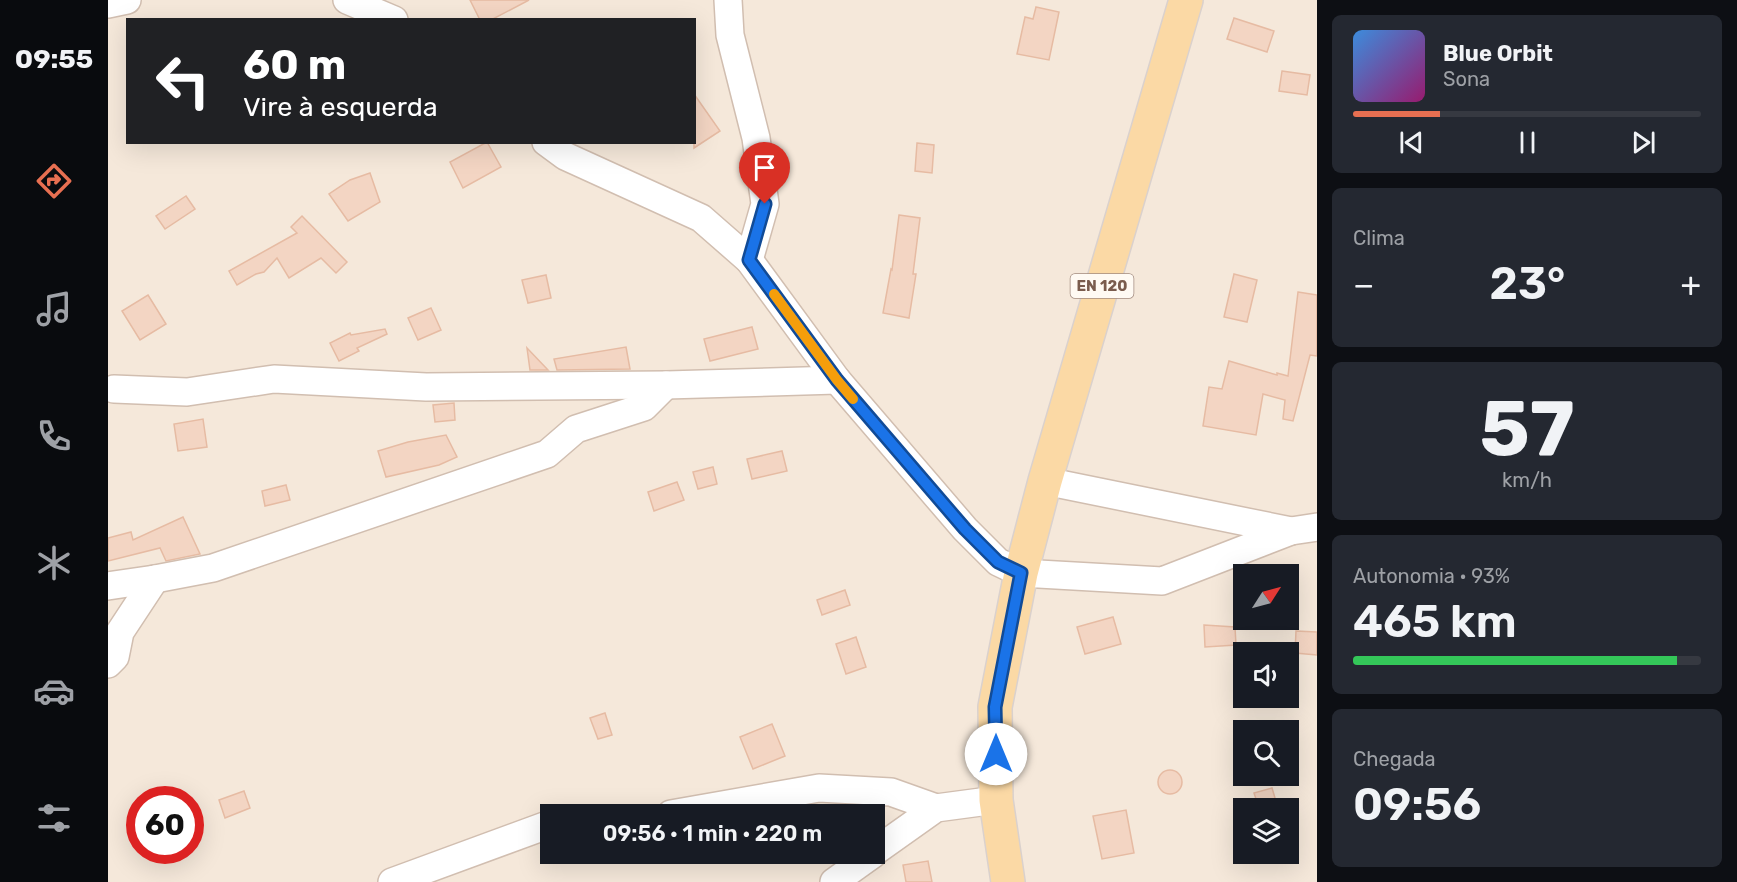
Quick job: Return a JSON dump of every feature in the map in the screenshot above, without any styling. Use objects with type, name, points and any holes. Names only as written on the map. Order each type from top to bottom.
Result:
[{"type":"main road","name":"EN 120","points":[[1008,882],[996,800],[995,707],[1021,573],[1045,481],[1186,0]]},
{"type":"street","points":[[108,4],[127,0]]},
{"type":"street","points":[[347,0],[389,18]]},
{"type":"street","points":[[728,0],[730,35],[756,138],[765,204],[749,260]]},
{"type":"street","points":[[549,144],[565,156],[701,218],[749,260],[837,380],[965,529],[998,562],[1021,573],[1162,581],[1304,529]]},
{"type":"street","points":[[114,389],[187,392],[274,379],[426,387],[666,385],[837,380]]},
{"type":"street","points":[[108,586],[213,568],[547,454],[576,429],[644,407],[666,385]]},
{"type":"street","points":[[1045,481],[1304,529]]},
{"type":"street","points":[[108,664],[115,657],[120,632],[155,579]]},
{"type":"street","points":[[728,804],[819,788],[891,792],[936,808],[996,800]]},
{"type":"street","points":[[885,845],[936,808]]},
{"type":"street","points":[[392,882],[540,828]]},
{"type":"street","points":[[834,882],[859,864]]},
{"type":"shaded area","points":[[108,0],[1317,0],[1317,882],[108,882]]},
{"type":"building","points":[[470,0],[529,0],[495,18],[479,18]]},
{"type":"building","points":[[1036,7],[1059,12],[1049,60],[1017,54],[1025,17],[1033,19]]},
{"type":"building","points":[[1234,18],[1274,31],[1267,52],[1227,39]]},
{"type":"building","points":[[1282,71],[1310,75],[1307,95],[1279,91]]},
{"type":"building","points":[[696,97],[720,131],[694,148],[696,144]]},
{"type":"building","points":[[917,143],[934,145],[932,173],[915,171]]},
{"type":"building","points":[[483,144],[488,144],[501,167],[463,188],[450,162]]},
{"type":"building","points":[[370,173],[380,202],[348,221],[329,194],[350,180]]},
{"type":"building","points":[[186,196],[195,209],[165,229],[156,216]]},
{"type":"building","points":[[899,215],[920,218],[913,274],[916,274],[909,318],[883,313],[892,270]]},
{"type":"building","points":[[302,216],[347,262],[336,273],[321,258],[289,278],[277,258],[264,272],[237,285],[229,271],[297,233],[291,227]]},
{"type":"building","points":[[1234,274],[1257,280],[1247,322],[1224,317]]},
{"type":"building","points":[[546,275],[551,298],[528,303],[522,280]]},
{"type":"building","points":[[1298,292],[1317,295],[1317,356],[1310,355],[1293,421],[1283,419],[1285,400],[1263,394],[1256,435],[1203,426],[1209,387],[1222,389],[1229,361],[1288,376]]},
{"type":"building","points":[[148,295],[166,324],[140,340],[122,311]]},
{"type":"building","points":[[431,308],[441,330],[418,340],[408,318]]},
{"type":"building","points":[[752,327],[758,349],[710,361],[704,339]]},
{"type":"building","points":[[385,329],[387,334],[357,348],[359,351],[339,361],[330,343],[350,333],[351,335]]},
{"type":"building","points":[[626,347],[630,369],[557,370],[554,359]]},
{"type":"building","points":[[527,348],[548,370],[530,370]]},
{"type":"building","points":[[454,403],[455,420],[435,422],[433,405]]},
{"type":"building","points":[[203,419],[207,447],[178,451],[174,424]]},
{"type":"building","points":[[446,435],[457,457],[439,465],[386,477],[378,451],[408,442]]},
{"type":"building","points":[[782,451],[787,471],[752,479],[747,459]]},
{"type":"building","points":[[713,467],[717,484],[698,489],[693,472]]},
{"type":"building","points":[[677,482],[684,500],[654,511],[648,492]]},
{"type":"building","points":[[286,485],[290,500],[265,506],[262,491]]},
{"type":"building","points":[[183,517],[200,554],[166,561],[160,548],[108,561],[108,538],[131,532],[133,540]]},
{"type":"building","points":[[845,590],[850,605],[822,615],[817,600]]},
{"type":"building","points":[[1113,617],[1121,644],[1085,654],[1077,627]]},
{"type":"building","points":[[1204,625],[1233,627],[1235,630],[1236,642],[1233,642],[1233,645],[1205,647]]},
{"type":"building","points":[[1296,631],[1317,632],[1317,655],[1299,653],[1299,642],[1296,642]]},
{"type":"building","points":[[856,637],[866,667],[846,674],[836,644]]},
{"type":"building","points":[[605,713],[612,735],[598,739],[590,718]]},
{"type":"building","points":[[772,724],[785,756],[753,769],[740,737]]},
{"type":"building","points":[[1170,770],[1178,774],[1182,782],[1178,790],[1170,794],[1162,790],[1158,782],[1162,774]]},
{"type":"building","points":[[1272,788],[1275,798],[1256,798],[1254,793]]},
{"type":"building","points":[[244,791],[250,808],[225,818],[219,800]]},
{"type":"building","points":[[1126,810],[1134,853],[1102,859],[1093,816]]},
{"type":"building","points":[[928,861],[932,882],[906,882],[903,865]]},
{"type":"slow traffic","points":[[774,294],[853,399]]},
{"type":"route","points":[[765,204],[749,260],[837,380],[965,529],[998,562],[1021,573],[995,707],[996,754]]}]
